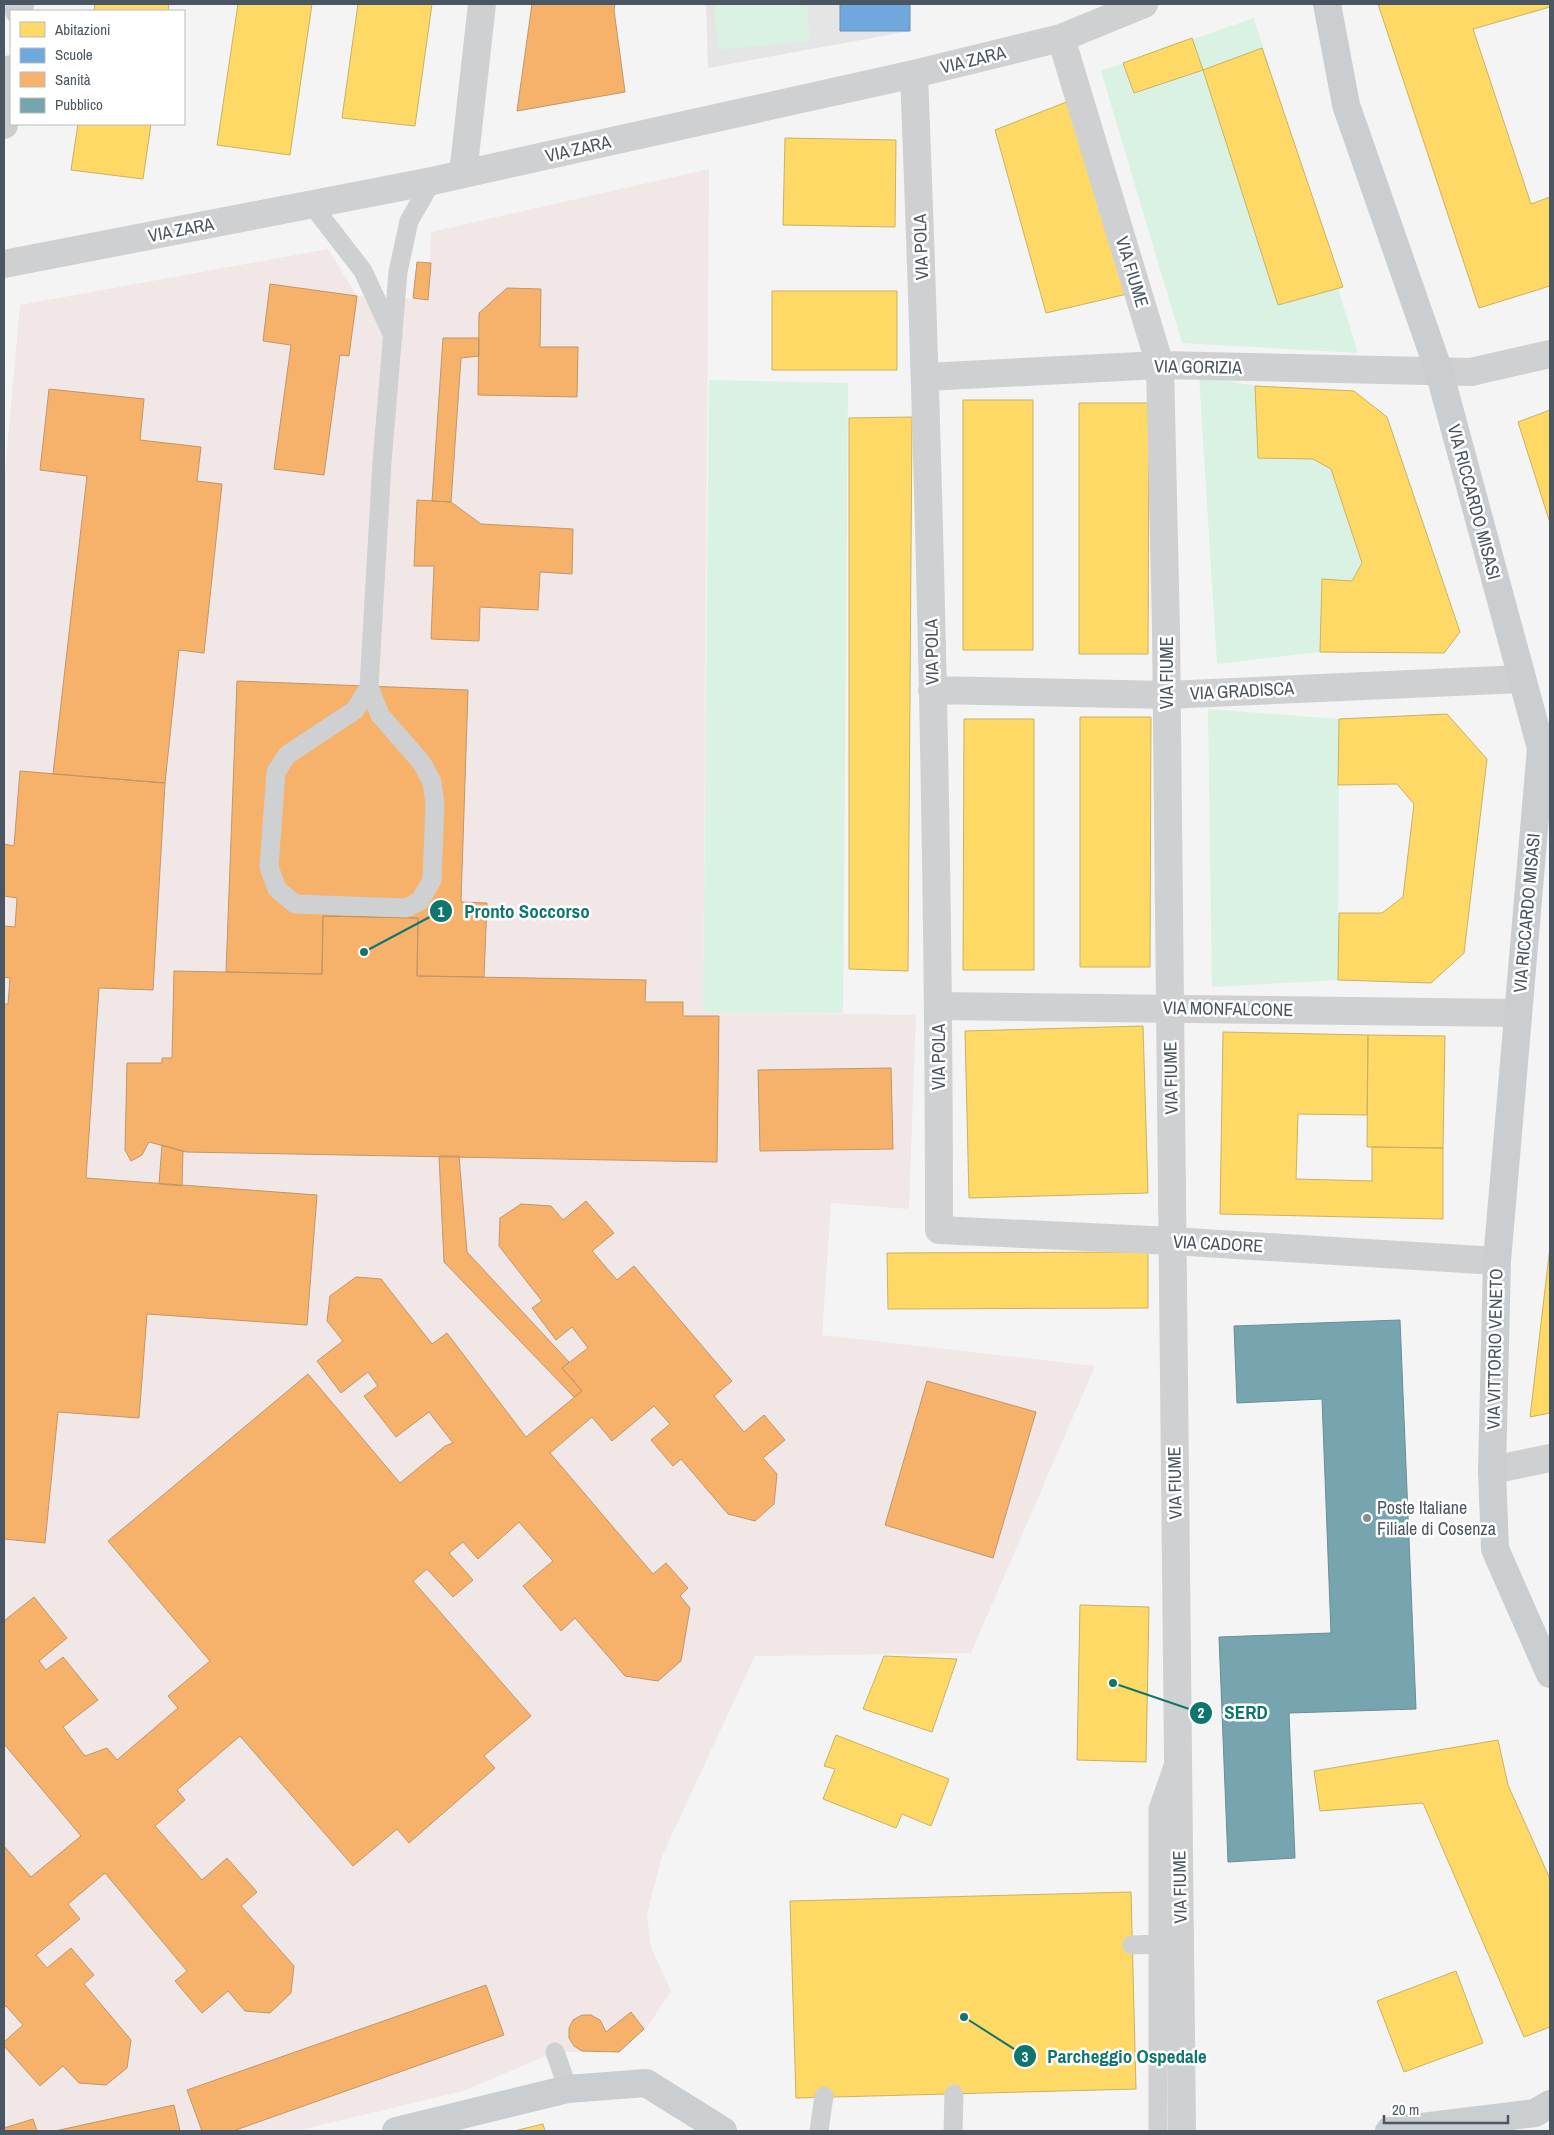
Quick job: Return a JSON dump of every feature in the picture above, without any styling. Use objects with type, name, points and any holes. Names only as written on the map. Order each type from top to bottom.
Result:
[{"type":"main road","name":"VIA RICCARDO MISASI","points":[[1327,4],[1346,105],[1439,371],[1541,748],[1518,1013]]},
{"type":"main road","points":[[4,125],[10,76]]},
{"type":"main road","name":"VIA VITTORIO VENETO","points":[[1518,1013],[1496,1261],[1492,1470],[1495,1549],[1550,1674]]},
{"type":"main road","points":[[396,2131],[568,2089],[646,2083],[723,2131]]},
{"type":"main road","points":[[1389,2131],[1545,2114]]},
{"type":"street","points":[[464,174],[482,4]]},
{"type":"street","name":"VIA ZARA","points":[[4,264],[432,182],[914,74],[1062,38],[1144,4]]},
{"type":"street","name":"VIA FIUME","points":[[1062,38],[1160,365],[1167,694],[1182,2131]]},
{"type":"street","name":"VIA POLA","points":[[914,74],[926,378],[939,1006],[939,1230]]},
{"type":"street","name":"VIA GORIZIA","points":[[926,378],[1160,365],[1471,372],[1550,354]]},
{"type":"street","name":"VIA GRADISCA","points":[[932,690],[1167,694],[1522,679]]},
{"type":"street","name":"VIA MONFALCONE","points":[[939,1006],[1518,1013]]},
{"type":"street","name":"VIA CADORE","points":[[939,1230],[1172,1241],[1496,1261]]},
{"type":"street","points":[[1492,1470],[1550,1458]]},
{"type":"lane","points":[[369,687],[356,710],[287,754],[276,772],[269,866],[276,889],[295,904],[406,908],[420,901],[432,880],[435,804],[432,782],[422,763],[380,715],[369,687],[382,462],[398,272],[409,221],[432,182]]},
{"type":"lane","points":[[312,205],[363,271],[393,337]]},
{"type":"lane","points":[[1158,2131],[1158,1809],[1178,1750]]},
{"type":"lane","points":[[1132,1945],[1158,1944]]},
{"type":"lane","points":[[555,2052],[568,2089]]},
{"type":"lane","points":[[953,2131],[954,2094]]},
{"type":"lane","points":[[819,2131],[824,2096]]},
{"type":"shaded area","points":[[706,4],[910,4],[910,31],[708,68]]},
{"type":"shaded area","points":[[709,169],[703,1012],[916,1015],[909,1209],[831,1203],[822,1335],[1095,1366],[971,1653],[755,1656],[662,1856],[647,1914],[651,1947],[671,1991],[646,2029],[619,2052],[555,2052],[463,2091],[296,2131],[4,2131],[4,483],[20,305],[328,249],[357,296],[428,300],[431,232]]},
{"type":"green space","points":[[714,4],[807,4],[810,41],[718,50]]},
{"type":"green space","points":[[1254,18],[1358,353],[1182,343],[1101,71]]},
{"type":"green space","points":[[1199,376],[1255,386],[1313,459],[1331,469],[1362,563],[1352,581],[1322,579],[1320,652],[1217,664]]},
{"type":"green space","points":[[709,380],[848,383],[843,1013],[703,1012]]},
{"type":"green space","points":[[1208,709],[1339,719],[1338,980],[1212,987]]},
{"type":"building: Abitazioni","points":[[95,4],[169,4],[168,10],[94,10]]},
{"type":"building: Abitazioni","points":[[238,4],[312,4],[290,155],[217,145]]},
{"type":"building: Abitazioni","points":[[358,4],[432,4],[415,126],[342,118]]},
{"type":"building: Abitazioni","points":[[1378,4],[1550,4],[1550,7],[1473,29],[1531,204],[1550,197],[1550,286],[1479,308]]},
{"type":"building: Abitazioni","points":[[1192,38],[1203,70],[1134,93],[1123,63]]},
{"type":"building: Abitazioni","points":[[1262,48],[1343,287],[1278,305],[1203,70]]},
{"type":"building: Abitazioni","points":[[1069,101],[1127,294],[1046,313],[995,130]]},
{"type":"building: Abitazioni","points":[[78,125],[151,125],[143,179],[71,170]]},
{"type":"building: Abitazioni","points":[[785,138],[896,140],[895,227],[783,225]]},
{"type":"building: Abitazioni","points":[[772,291],[897,291],[897,370],[772,370]]},
{"type":"building: Abitazioni","points":[[1255,386],[1354,391],[1387,417],[1460,632],[1444,653],[1320,652],[1322,579],[1352,581],[1362,563],[1331,469],[1313,459],[1258,458]]},
{"type":"building: Abitazioni","points":[[963,400],[1033,400],[1033,650],[963,650]]},
{"type":"building: Abitazioni","points":[[1079,403],[1149,403],[1148,654],[1079,654]]},
{"type":"building: Abitazioni","points":[[1550,410],[1550,523],[1518,422]]},
{"type":"building: Abitazioni","points":[[912,417],[908,971],[849,969],[849,418]]},
{"type":"building: Abitazioni","points":[[1447,714],[1487,759],[1464,953],[1431,983],[1338,980],[1339,913],[1382,913],[1403,897],[1414,804],[1397,784],[1338,785],[1339,719]]},
{"type":"building: Abitazioni","points":[[1080,717],[1151,717],[1150,967],[1080,967]]},
{"type":"building: Abitazioni","points":[[964,719],[1034,719],[1034,970],[963,970]]},
{"type":"building: Abitazioni","points":[[1143,1026],[1148,1193],[969,1198],[965,1031]]},
{"type":"building: Abitazioni","points":[[1223,1032],[1368,1035],[1367,1115],[1298,1114],[1296,1179],[1372,1181],[1372,1147],[1443,1148],[1443,1219],[1220,1214]]},
{"type":"building: Abitazioni","points":[[1368,1035],[1445,1036],[1443,1148],[1367,1147]]},
{"type":"building: Abitazioni","points":[[1550,1247],[1550,1413],[1530,1417]]},
{"type":"building: Abitazioni","points":[[1148,1252],[1148,1308],[888,1309],[887,1253]]},
{"type":"building: Abitazioni","points":[[1080,1605],[1149,1607],[1146,1762],[1077,1760]]},
{"type":"building: Abitazioni","points":[[884,1656],[957,1659],[932,1732],[863,1709]]},
{"type":"building: Abitazioni","points":[[836,1735],[949,1779],[931,1826],[902,1814],[896,1828],[823,1799],[835,1769],[824,1766]]},
{"type":"building: Abitazioni","points":[[1498,1740],[1508,1785],[1550,1879],[1550,2027],[1524,2037],[1423,1803],[1320,1811],[1314,1771]]},
{"type":"building: Abitazioni","points":[[1131,1892],[1136,2089],[796,2098],[790,1901]]},
{"type":"building: Abitazioni","points":[[1456,1971],[1483,2043],[1404,2072],[1377,2001]]},
{"type":"building: Abitazioni","points":[[543,2124],[545,2131],[514,2131]]},
{"type":"building: Scuole","points":[[840,4],[910,4],[910,31],[840,31]]},
{"type":"building: Sanità","points":[[532,4],[615,4],[614,10],[625,92],[517,111]]},
{"type":"building: Sanità","points":[[417,262],[431,263],[428,300],[413,298]]},
{"type":"building: Sanità","points":[[270,284],[357,296],[349,356],[340,355],[324,475],[274,469],[291,345],[263,341]]},
{"type":"building: Sanità","points":[[507,288],[541,289],[540,347],[578,347],[577,397],[478,395],[479,313]]},
{"type":"building: Sanità","points":[[443,338],[479,338],[479,356],[461,358],[451,502],[432,501]]},
{"type":"building: Sanità","points":[[49,389],[144,399],[140,440],[201,447],[197,481],[222,484],[204,653],[179,650],[165,783],[53,774],[87,476],[40,470]]},
{"type":"building: Sanità","points":[[417,500],[451,502],[481,524],[573,529],[572,574],[540,572],[538,610],[480,607],[479,641],[431,639],[434,566],[414,566]]},
{"type":"building: Sanità","points":[[237,681],[468,690],[461,902],[487,903],[484,977],[417,976],[418,918],[323,916],[322,974],[226,972]]},
{"type":"building: Sanità","points":[[20,771],[165,783],[153,990],[99,988],[86,1178],[317,1195],[307,1325],[147,1314],[139,1418],[58,1412],[45,1543],[4,1539],[4,1004],[8,1004],[10,978],[4,977],[4,926],[15,927],[17,898],[4,896],[4,844],[14,846]]},
{"type":"building: Sanità","points":[[323,916],[418,918],[417,976],[646,980],[645,1002],[683,1002],[683,1016],[719,1016],[717,1162],[186,1152],[149,1142],[142,1155],[131,1161],[125,1150],[127,1063],[162,1063],[162,1058],[172,1058],[174,971],[322,974]]},
{"type":"building: Sanità","points":[[891,1068],[893,1149],[760,1151],[758,1070]]},
{"type":"building: Sanità","points":[[162,1145],[183,1151],[182,1186],[159,1184]]},
{"type":"building: Sanità","points":[[439,1156],[459,1156],[467,1252],[569,1362],[562,1368],[582,1391],[574,1397],[444,1262]]},
{"type":"building: Sanità","points":[[586,1201],[614,1233],[592,1251],[617,1280],[634,1266],[732,1381],[714,1396],[744,1432],[764,1415],[785,1440],[763,1458],[777,1474],[774,1504],[755,1521],[728,1514],[681,1459],[673,1466],[651,1440],[670,1424],[654,1406],[612,1441],[592,1417],[550,1453],[653,1574],[666,1563],[688,1588],[680,1596],[690,1608],[681,1661],[658,1681],[625,1676],[575,1618],[561,1631],[523,1586],[553,1561],[519,1522],[478,1559],[463,1542],[449,1553],[473,1580],[453,1597],[427,1569],[413,1581],[531,1716],[484,1756],[495,1768],[409,1843],[397,1829],[353,1866],[240,1736],[177,1790],[185,1800],[155,1826],[202,1880],[227,1858],[257,1892],[241,1906],[294,1966],[291,1993],[270,2013],[245,2011],[228,1991],[202,2013],[175,1981],[187,1971],[105,1873],[68,1904],[80,1919],[36,1955],[47,1968],[71,1948],[94,1975],[84,1984],[131,2040],[127,2068],[106,2085],[79,2083],[63,2066],[40,2086],[4,2046],[4,2042],[23,2025],[6,2006],[4,2008],[4,1846],[31,1877],[81,1836],[4,1744],[4,1621],[34,1597],[67,1638],[39,1661],[46,1670],[63,1657],[98,1700],[63,1727],[85,1756],[107,1748],[117,1760],[178,1708],[168,1696],[210,1661],[108,1541],[308,1374],[400,1483],[445,1446],[453,1443],[429,1412],[396,1437],[364,1396],[378,1386],[368,1372],[341,1393],[317,1361],[343,1341],[327,1321],[330,1296],[356,1277],[381,1279],[432,1344],[447,1333],[526,1437],[582,1391],[562,1368],[588,1348],[572,1327],[556,1340],[532,1308],[542,1301],[499,1246],[500,1218],[521,1204],[551,1206],[563,1220]]},
{"type":"building: Sanità","points":[[927,1381],[1036,1412],[993,1558],[885,1525]]},
{"type":"building: Sanità","points":[[486,1985],[504,2035],[233,2131],[202,2131],[187,2090]]},
{"type":"building: Sanità","points":[[631,2012],[644,2029],[619,2052],[582,2051],[574,2046],[569,2038],[569,2028],[573,2020],[582,2015],[591,2015],[600,2020],[606,2032]]},
{"type":"building: Sanità","points":[[174,2105],[180,2131],[55,2131]]},
{"type":"building: Sanità","points":[[33,2119],[37,2131],[4,2131],[4,2128]]},
{"type":"building: Pubblico","name":"Poste Italiane Filiale di Cosenza","points":[[1400,1320],[1416,1709],[1289,1713],[1295,1858],[1228,1862],[1219,1637],[1331,1633],[1322,1399],[1237,1403],[1234,1326]]},
{"type":"place","name":"Pronto Soccorso","points":[[364,952]]},
{"type":"place","name":"Poste Italiane Filiale di Cosenza","points":[[1367,1518]]},
{"type":"place","name":"SERD","points":[[1113,1683]]},
{"type":"place","name":"Parcheggio Ospedale","points":[[964,2017]]}]
